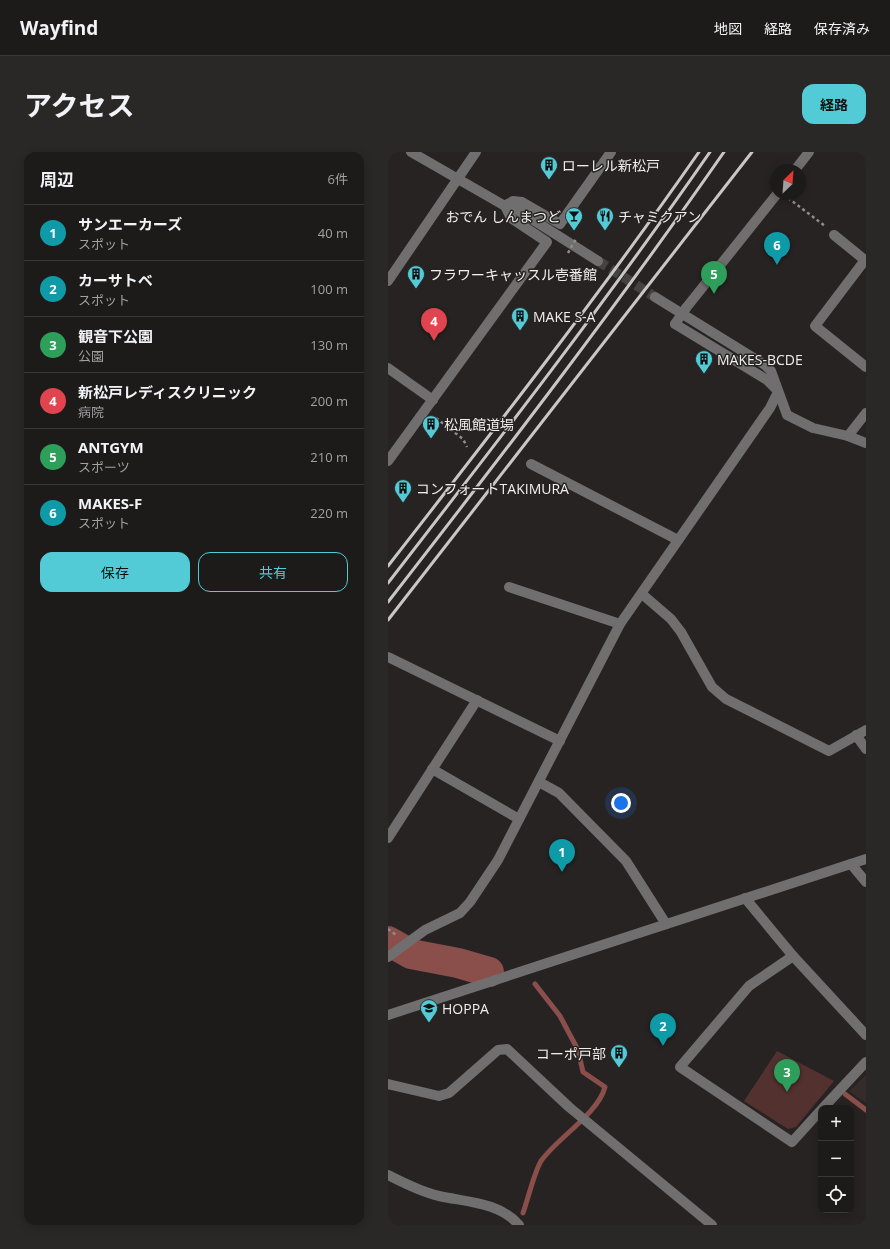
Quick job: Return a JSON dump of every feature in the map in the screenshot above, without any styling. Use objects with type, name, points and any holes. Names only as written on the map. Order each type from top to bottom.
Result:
[{"type":"street","points":[[411,152],[506,205],[598,261]]},
{"type":"street","points":[[388,281],[476,152]]},
{"type":"street","points":[[506,205],[513,201],[522,202],[560,224],[610,152]]},
{"type":"street","points":[[800,164],[809,152]]},
{"type":"street","points":[[777,200],[686,308],[675,324],[767,380],[778,392]]},
{"type":"street","points":[[388,461],[547,242],[511,218],[506,205]]},
{"type":"street","points":[[832,233],[866,261],[815,326],[866,367]]},
{"type":"street","points":[[654,297],[765,364],[771,371],[787,415],[813,428],[848,436],[866,443]]},
{"type":"street","points":[[388,368],[433,400]]},
{"type":"street","points":[[388,957],[408,940],[460,913],[470,902],[498,860],[620,624],[770,408],[778,392]]},
{"type":"street","points":[[848,436],[866,413]]},
{"type":"street","points":[[531,464],[678,540]]},
{"type":"street","points":[[509,587],[620,624]]},
{"type":"street","points":[[642,594],[671,618],[682,632],[712,687],[726,699],[828,751],[866,730]]},
{"type":"street","points":[[388,657],[560,741]]},
{"type":"street","points":[[388,838],[477,700]]},
{"type":"street","points":[[856,736],[866,749]]},
{"type":"street","points":[[432,769],[519,819]]},
{"type":"street","points":[[539,782],[559,793],[626,861],[666,924]]},
{"type":"street","points":[[388,1015],[866,859]]},
{"type":"street","points":[[851,864],[866,882]]},
{"type":"street","points":[[745,898],[793,956],[866,1035]]},
{"type":"street","points":[[793,956],[749,986],[680,1067],[792,1142],[818,1113]]},
{"type":"street","points":[[388,1084],[439,1096],[449,1093],[498,1050],[507,1049],[568,1107],[598,1130],[675,1196],[712,1225]]},
{"type":"street","points":[[826,1105],[866,1062]]},
{"type":"street","points":[[388,1175],[409,1186],[439,1196],[487,1206],[510,1217],[518,1225]]},
{"type":"path","points":[[788,200],[832,233]]},
{"type":"path","points":[[568,253],[576,239]]},
{"type":"path","points":[[426,410],[463,439],[466,447]]},
{"type":"shaded area","points":[[777,1051],[834,1081],[796,1127],[788,1129],[744,1101]]},
{"type":"shaded area","points":[[866,1075],[866,1103],[849,1091]]},
{"type":"waterway","points":[[388,941],[411,954],[458,963],[489,972]]},
{"type":"waterway","points":[[523,1213],[541,1161],[548,1152],[594,1107],[601,1097],[605,1087],[583,1072],[578,1050],[560,1016],[535,984]]},
{"type":"waterway","points":[[845,1094],[866,1110]]},
{"type":"tunnel","points":[[598,261],[655,297]]},
{"type":"railway","points":[[388,566],[585,310],[699,152]]},
{"type":"railway","points":[[388,583],[592,316],[710,152]]},
{"type":"railway","points":[[388,602],[601,323],[724,152]]},
{"type":"railway","points":[[388,620],[752,152]]},
{"type":"place","name":"ローレル新松戸","points":[[549,180]]},
{"type":"place","name":"おでん しんまつど","points":[[574,231]]},
{"type":"place","name":"チャミクアン","points":[[605,231]]},
{"type":"place","name":"MAKES-F","points":[[777,265]]},
{"type":"place","name":"フラワーキャッスル壱番館","points":[[416,289]]},
{"type":"place","name":"ANTGYM","points":[[714,294]]},
{"type":"place","name":"MAKE S-A","points":[[520,331]]},
{"type":"place","name":"新松戸レディスクリニック","points":[[434,341]]},
{"type":"place","name":"MAKES-BCDE","points":[[704,374]]},
{"type":"place","name":"松風館道場","points":[[431,439]]},
{"type":"place","name":"コンフォートTAKIMURA","points":[[403,503]]},
{"type":"place","name":"サンエーカーズ","points":[[562,872]]},
{"type":"place","name":"HOPPA","points":[[429,1023]]},
{"type":"place","name":"カーサトベ","points":[[663,1046]]},
{"type":"place","name":"コーポ戸部","points":[[619,1068]]},
{"type":"place","name":"観音下公園","points":[[787,1092]]}]
